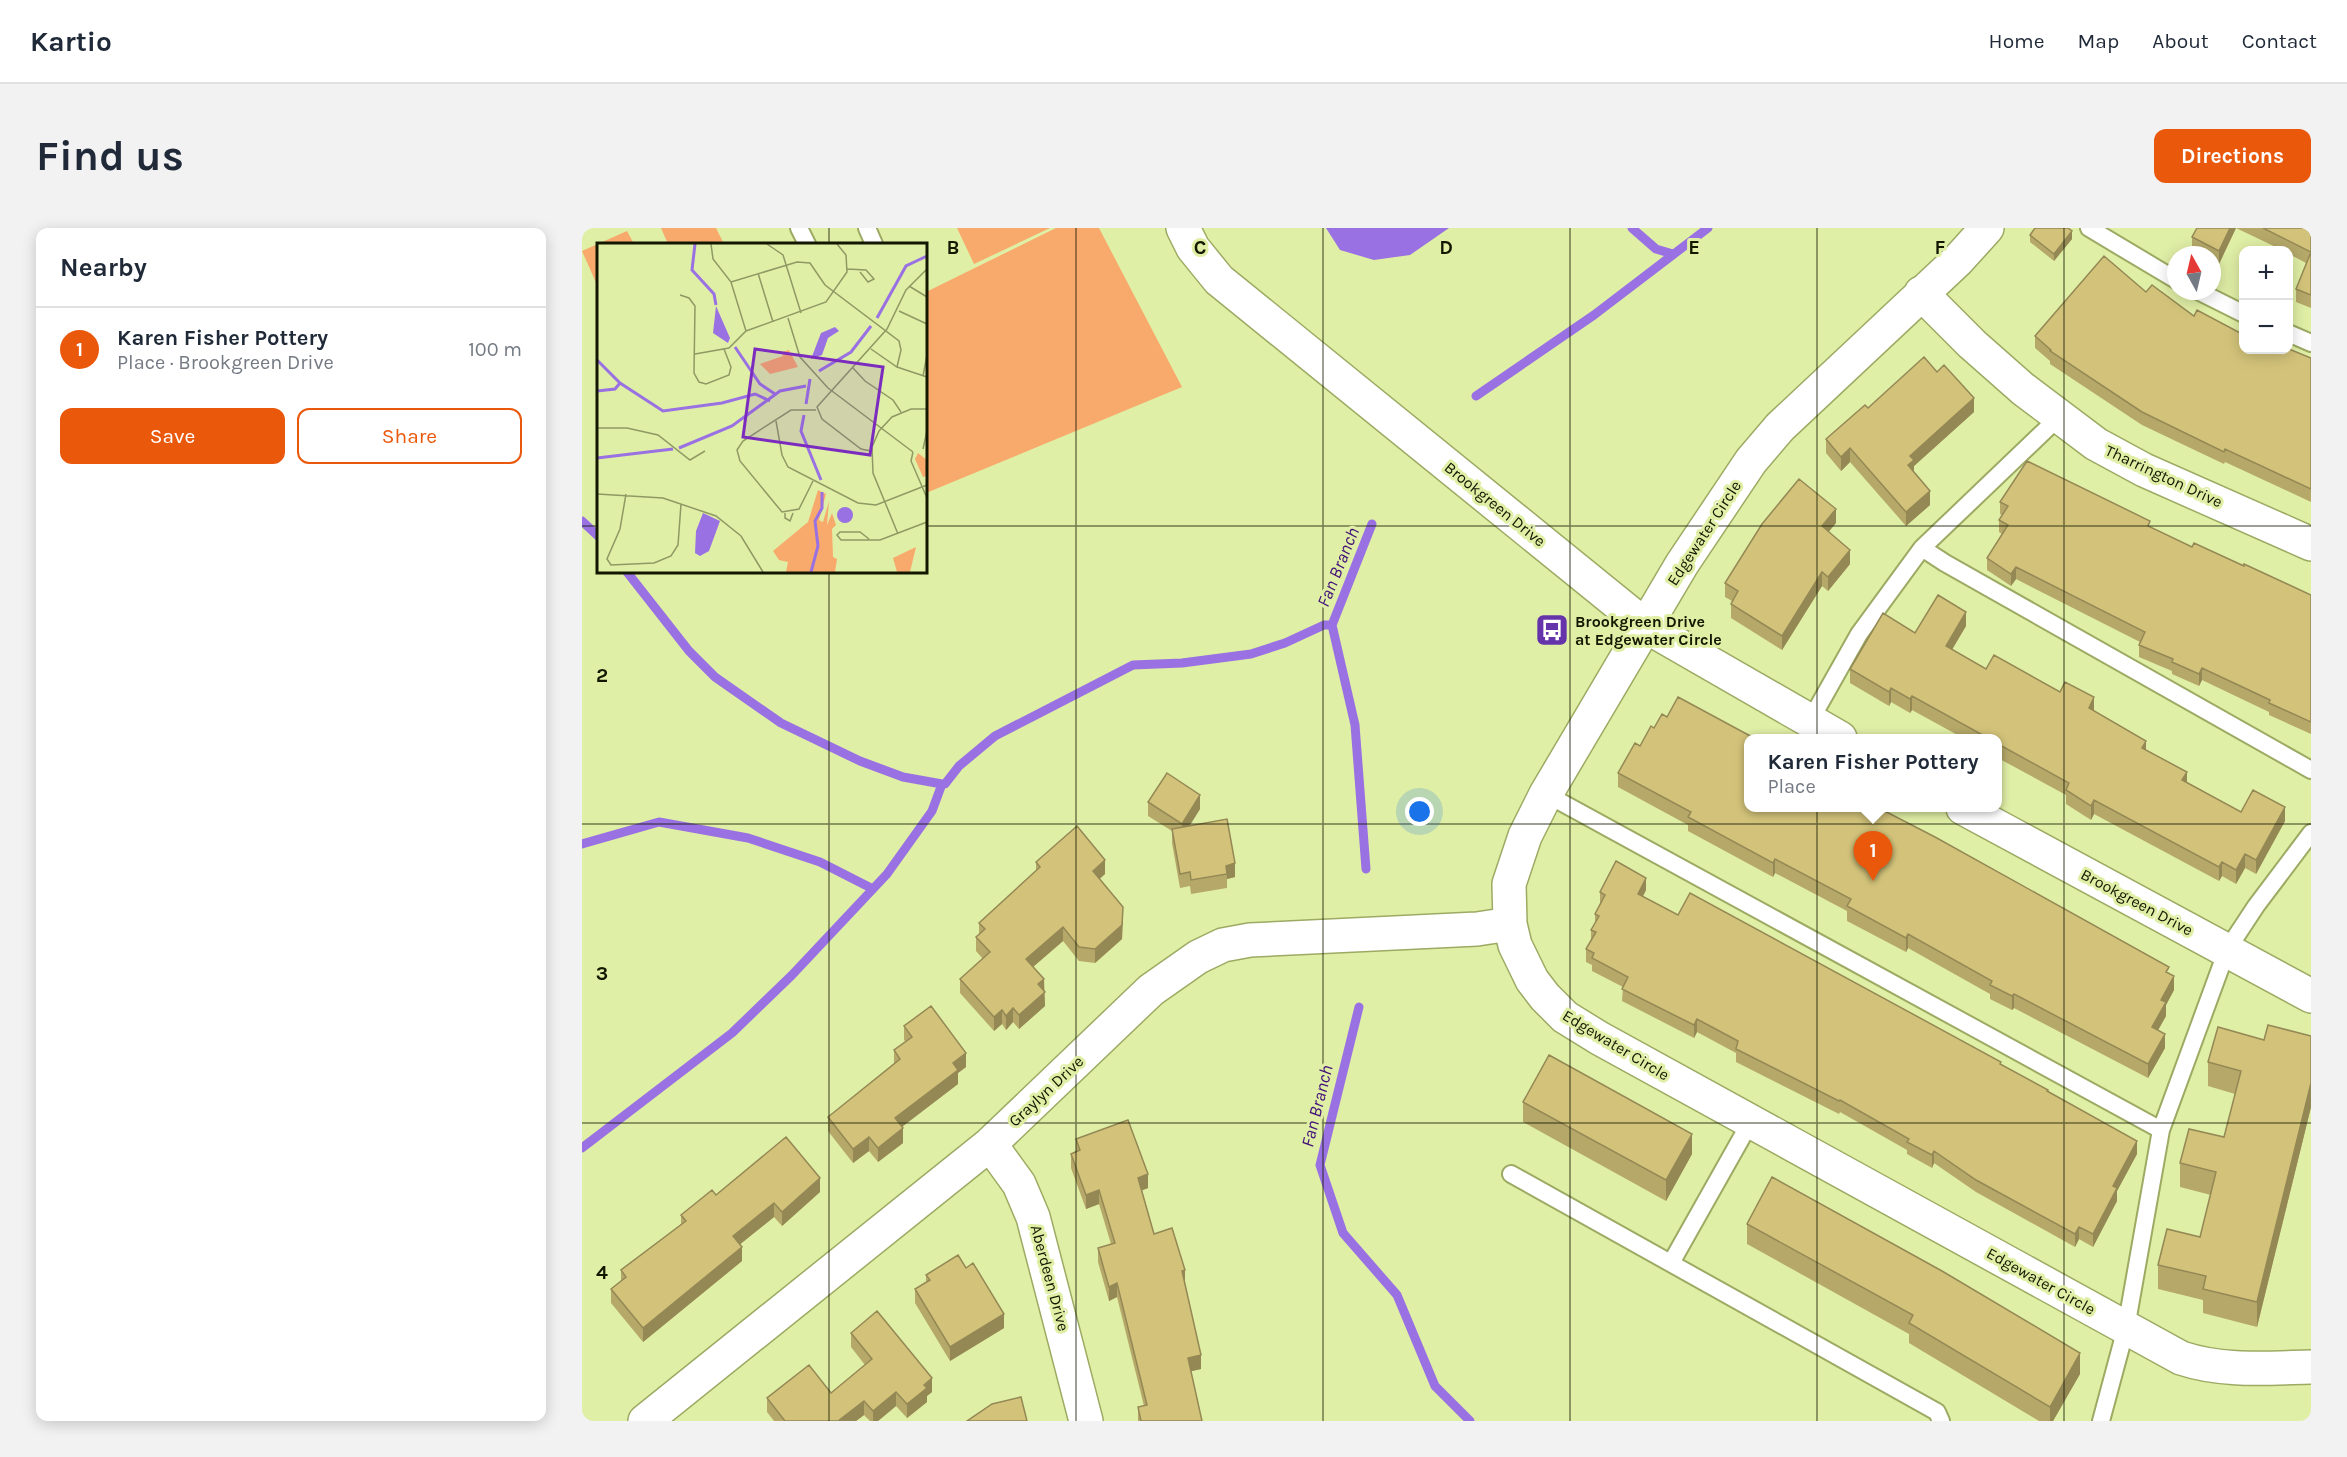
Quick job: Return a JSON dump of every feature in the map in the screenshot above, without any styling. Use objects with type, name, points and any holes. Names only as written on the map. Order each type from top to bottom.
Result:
[{"type":"street","name":"Brookgreen Drive","points":[[1183,228],[1193,248],[1219,280],[1647,627],[1833,734]]},
{"type":"street","name":"Edgewater Circle","points":[[1986,228],[1958,261],[1921,293],[1780,427],[1751,461],[1682,564],[1647,627],[1546,794],[1525,836],[1509,884],[1510,924],[1515,945],[1532,980],[1565,1017],[1599,1038],[2181,1358],[2223,1368],[2311,1367]]},
{"type":"street","name":"Tharrington Drive","points":[[1921,293],[1972,344],[2058,418],[2096,444],[2144,470],[2311,544]]},
{"type":"street","name":"Brookgreen Drive","points":[[1972,812],[2311,996]]},
{"type":"street","name":"Graylyn Drive","points":[[645,1421],[990,1144],[1151,990],[1198,957],[1223,945],[1250,940],[1477,929],[1510,924]]},
{"type":"street","name":"Aberdeen Drive","points":[[990,1144],[1019,1184],[1033,1217],[1086,1421]]},
{"type":"lane","points":[[799,228],[806,243]]},
{"type":"lane","points":[[867,228],[874,243]]},
{"type":"lane","points":[[2089,228],[2167,275]]},
{"type":"lane","points":[[2216,300],[2239,312]]},
{"type":"lane","points":[[2293,335],[2311,343]]},
{"type":"lane","points":[[1810,721],[1859,634],[1922,548],[2058,418]]},
{"type":"lane","points":[[1922,548],[2311,770]]},
{"type":"lane","points":[[1546,794],[2161,1130]]},
{"type":"lane","points":[[2101,1421],[2126,1328],[2161,1130],[2227,950],[2256,906],[2311,833]]},
{"type":"lane","points":[[1671,1263],[1751,1121]]},
{"type":"lane","points":[[1511,1174],[1937,1412],[1941,1421]]},
{"type":"shaded area","points":[[661,228],[716,228],[724,243],[668,243]]},
{"type":"shaded area","points":[[957,228],[1050,228],[974,264]]},
{"type":"shaded area","points":[[1056,228],[1099,228],[1182,387],[927,493],[927,292]]},
{"type":"shaded area","points":[[1326,228],[1449,228],[1410,255],[1374,260],[1340,250]]},
{"type":"shaded area","points":[[627,231],[633,243],[600,243]]},
{"type":"shaded area","points":[[597,244],[597,285],[582,251]]},
{"type":"building","points":[[2035,228],[2068,228],[2072,231],[2054,254],[2030,235]]},
{"type":"building","points":[[2197,228],[2230,228],[2221,247],[2209,246],[2192,237]]},
{"type":"building","points":[[2263,228],[2311,228],[2311,252]]},
{"type":"building","points":[[2311,252],[2311,295],[2296,289]]},
{"type":"building","points":[[2104,256],[2146,292],[2152,285],[2167,296],[2167,300],[2172,300],[2194,316],[2197,310],[2239,332],[2239,354],[2293,354],[2293,351],[2311,358],[2311,489],[2225,449],[2224,452],[2142,412],[2050,351],[2035,336]]},
{"type":"building","points":[[1924,357],[1937,372],[1944,365],[1974,398],[1910,456],[1914,460],[1908,465],[1930,491],[1906,512],[1850,448],[1841,457],[1826,439],[1865,405],[1868,408]]},
{"type":"building","points":[[2027,461],[2150,521],[2148,526],[2192,547],[2194,543],[2311,595],[2311,722],[2202,668],[2199,674],[2172,662],[2173,659],[2139,645],[2145,632],[2016,567],[2011,574],[1987,558],[2008,525],[1999,520],[2008,506],[2000,502]]},
{"type":"building","points":[[1799,479],[1836,509],[1822,526],[1850,550],[1828,577],[1822,572],[1782,636],[1731,604],[1738,591],[1725,583],[1762,524]]},
{"type":"building","points":[[1938,595],[1966,612],[1946,646],[1986,669],[1994,655],[2060,692],[2065,682],[2094,697],[2089,708],[2146,741],[2142,748],[2187,772],[2182,780],[2241,812],[2253,790],[2285,807],[2256,860],[2245,854],[2236,870],[2222,862],[2219,867],[2094,800],[2091,806],[2066,790],[2069,783],[2002,746],[2002,734],[1981,734],[1912,696],[1910,699],[1891,688],[1889,692],[1850,669],[1883,613],[1915,633]]},
{"type":"building","points":[[1678,697],[1747,734],[1744,734],[1744,812],[1887,812],[2169,967],[2166,972],[2174,976],[2161,1000],[2166,1002],[2152,1027],[2165,1034],[2148,1064],[2014,994],[2012,996],[1990,985],[1992,981],[1908,934],[1906,938],[1847,906],[1851,899],[1775,859],[1773,863],[1688,817],[1691,812],[1618,773],[1635,743],[1640,746],[1651,726],[1654,728],[1662,714],[1667,717]]},
{"type":"building","points":[[1167,773],[1200,795],[1182,824],[1148,802]]},
{"type":"building","points":[[1227,819],[1235,863],[1226,866],[1227,874],[1191,880],[1190,872],[1180,874],[1172,829]]},
{"type":"building","points":[[1077,826],[1105,860],[1093,871],[1123,907],[1122,925],[1095,949],[1079,947],[1063,927],[1026,959],[1044,979],[1038,984],[1045,992],[1019,1015],[1013,1008],[1006,1016],[1002,1010],[994,1017],[960,979],[990,952],[976,937],[985,929],[979,923],[1040,867],[1036,862]]},
{"type":"building","points":[[1616,861],[1646,878],[1638,894],[1678,915],[1690,893],[2001,1062],[2000,1064],[2137,1141],[2113,1186],[2117,1188],[2093,1234],[2079,1227],[2075,1234],[1976,1180],[1934,1151],[1932,1155],[1907,1142],[1909,1139],[1840,1100],[1736,1049],[1738,1041],[1697,1019],[1694,1025],[1622,989],[1628,977],[1592,958],[1594,953],[1586,949],[1596,932],[1591,930],[1599,916],[1595,914],[1605,895],[1600,892]]},
{"type":"building","points":[[931,1006],[966,1053],[953,1063],[958,1070],[895,1118],[903,1128],[878,1148],[869,1137],[853,1149],[828,1117],[900,1059],[894,1050],[912,1037],[904,1026]]},
{"type":"building","points":[[2268,1025],[2311,1036],[2311,1083],[2257,1302],[2203,1289],[2206,1276],[2158,1265],[2167,1229],[2200,1237],[2216,1172],[2180,1163],[2189,1129],[2224,1137],[2241,1071],[2208,1062],[2218,1027],[2264,1040]]},
{"type":"building","points":[[1549,1055],[1692,1134],[1666,1180],[1523,1102]]},
{"type":"building","points":[[1128,1120],[1148,1174],[1138,1178],[1154,1234],[1172,1228],[1185,1270],[1182,1271],[1201,1355],[1188,1358],[1202,1421],[1141,1421],[1138,1407],[1147,1405],[1117,1283],[1109,1287],[1098,1248],[1115,1243],[1099,1190],[1086,1195],[1071,1154],[1080,1150],[1076,1139]]},
{"type":"building","points":[[786,1137],[820,1178],[782,1212],[774,1203],[733,1236],[742,1247],[643,1328],[611,1289],[626,1277],[621,1270],[686,1221],[681,1215],[712,1190],[716,1195]]},
{"type":"building","points":[[1772,1177],[1942,1271],[2080,1353],[2050,1407],[1909,1323],[1913,1315],[1747,1224]]},
{"type":"building","points":[[958,1255],[966,1268],[973,1263],[1004,1314],[950,1347],[915,1289],[930,1280],[926,1275]]},
{"type":"building","points":[[877,1311],[932,1378],[924,1385],[927,1388],[907,1404],[896,1392],[873,1411],[864,1401],[838,1421],[785,1421],[767,1398],[809,1365],[831,1393],[872,1359],[851,1333]]},
{"type":"building","points":[[1021,1397],[1027,1421],[967,1421],[992,1404]]},
{"type":"waterway","points":[[1632,228],[1656,249],[1673,254]]},
{"type":"waterway","name":"Fan Branch","points":[[1476,396],[1594,315],[1708,228]]},
{"type":"waterway","points":[[582,521],[597,535]]},
{"type":"waterway","name":"Fan Branch","points":[[1366,869],[1355,725],[1332,625],[1372,524]]},
{"type":"waterway","points":[[628,573],[689,651],[715,677],[781,723],[860,761],[903,777],[942,784]]},
{"type":"waterway","points":[[582,1148],[732,1033],[792,975],[887,874],[932,811],[942,784],[945,784],[959,766],[995,736],[1133,665],[1182,663],[1251,654],[1285,643],[1324,625],[1332,625]]},
{"type":"waterway","points":[[582,844],[659,822],[748,838],[820,862],[873,889]]},
{"type":"waterway","name":"Fan Branch","points":[[1359,1007],[1320,1165],[1343,1233],[1397,1295],[1435,1386],[1470,1421]]},
{"type":"place","name":"Brookgreen Drive at Edgewater Circle","points":[[1552,630]]},
{"type":"place","name":"Karen Fisher Pottery","points":[[1873,881]]}]
